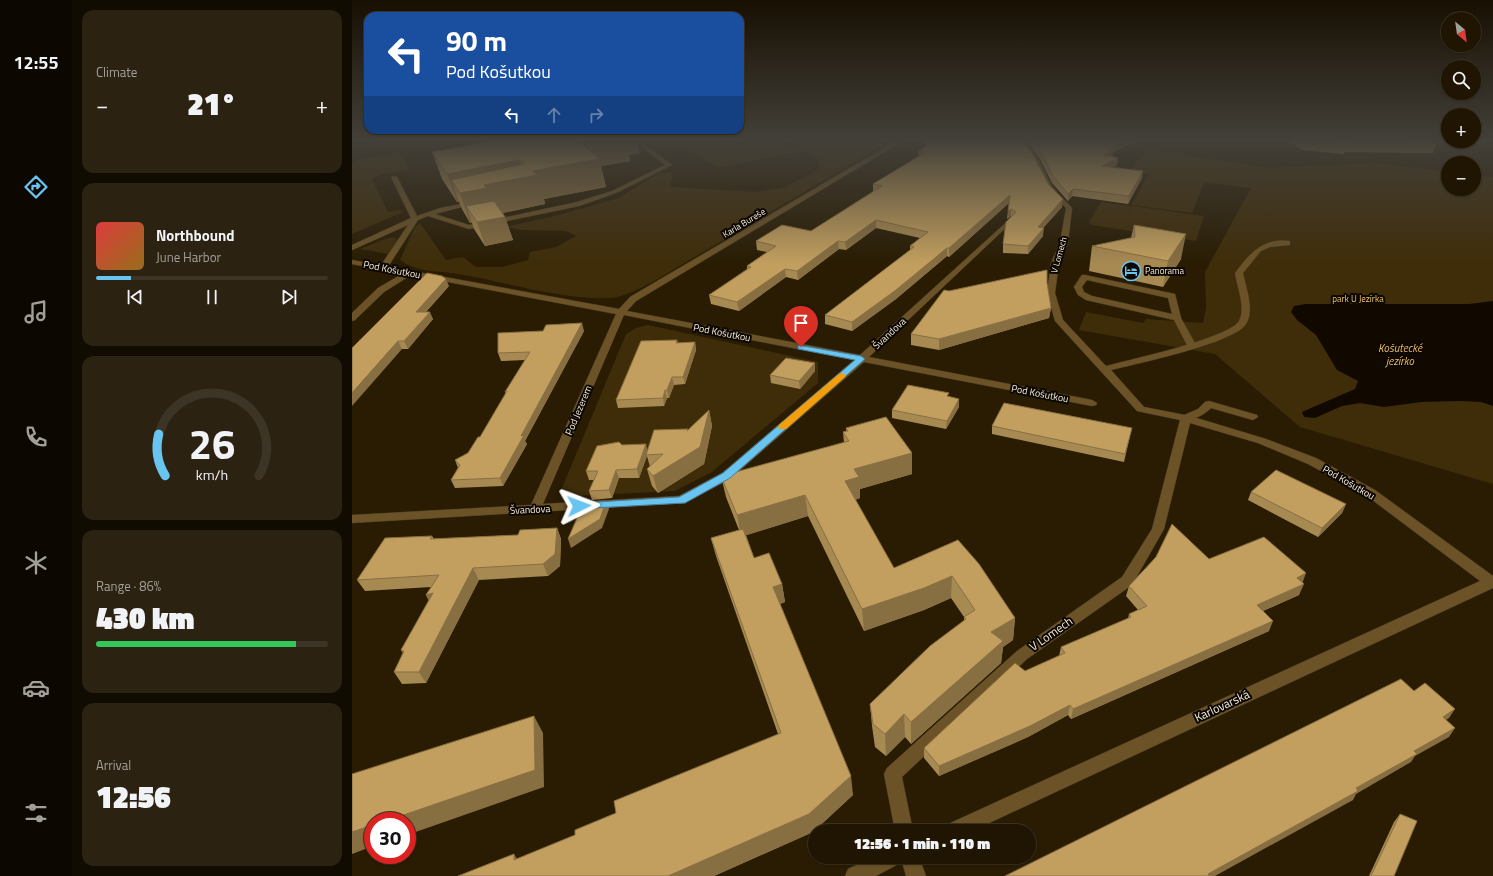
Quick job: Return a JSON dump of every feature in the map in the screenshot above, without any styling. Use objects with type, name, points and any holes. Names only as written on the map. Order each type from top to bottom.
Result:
[{"type":"street","points":[[396,182],[415,218]]},
{"type":"street","points":[[428,214],[469,227],[579,204],[614,192],[635,182]]},
{"type":"street","name":"Karla Bureše","points":[[620,312],[633,299],[831,182]]},
{"type":"street","name":"V Lomech","points":[[1047,182],[1051,190],[1069,208],[1064,243],[1055,263],[1050,293],[1060,321],[1141,409]]},
{"type":"street","points":[[352,248],[415,218],[442,209],[485,200]]},
{"type":"street","points":[[383,268],[415,218]]},
{"type":"street","name":"Švandova","points":[[352,519],[681,500],[726,476],[861,359],[1011,220]]},
{"type":"street","points":[[1104,369],[1221,337],[1240,327],[1243,323],[1246,310],[1239,273],[1256,250],[1266,245],[1288,243]]},
{"type":"street","name":"Pod Košutkou","points":[[352,262],[1092,403]]},
{"type":"street","points":[[352,318],[381,290],[408,273]]},
{"type":"street","points":[[1177,318],[1089,298],[1081,293],[1078,287],[1085,277],[1172,296],[1177,318],[1192,345]]},
{"type":"street","name":"Pod Jezerem","points":[[535,509],[620,312]]},
{"type":"street","points":[[1186,418],[1202,411],[1209,404],[1253,417]]},
{"type":"street","name":"Pod Košutkou","points":[[1141,409],[1186,418],[1262,441],[1318,464],[1371,493],[1492,582]]},
{"type":"street","name":"V Lomech","points":[[903,824],[893,774],[1022,655],[1127,581],[1158,529],[1186,418]]},
{"type":"street","name":"Karlovarská","points":[[967,824],[1492,582]]},
{"type":"street","points":[[854,876],[881,864]]},
{"type":"street","points":[[912,864],[916,876]]},
{"type":"green space","points":[[352,182],[373,182],[388,212],[398,210],[403,212],[352,234]]},
{"type":"green space","points":[[645,182],[671,182],[670,187],[755,192],[783,188],[795,182],[821,182],[651,283],[615,298],[592,298],[534,290],[477,277],[420,269],[400,260],[415,227],[420,223],[446,260],[463,257],[476,267],[502,267],[528,260],[530,252],[556,247],[576,236],[566,231],[523,230],[505,227],[551,217],[619,198]]},
{"type":"green space","name":"park U Jezírka","points":[[1144,182],[1441,182],[1441,196],[1481,196],[1481,182],[1493,182],[1493,484],[1300,427],[1215,354],[1079,330],[1086,312],[1143,323],[1146,319],[1203,323],[1206,308],[1205,272],[1251,188],[1204,182],[1192,213],[1131,205]]},
{"type":"green space","points":[[1101,202],[1131,206],[1129,212],[1132,206],[1204,216],[1196,241],[1092,225],[1089,222]]},
{"type":"green space","points":[[394,237],[397,240],[388,254],[360,249],[385,239]]},
{"type":"green space","points":[[648,325],[818,362],[818,383],[712,472],[675,491],[575,496],[562,488],[626,334],[636,328]]},
{"type":"water","name":"Košutecké jezírko","points":[[1493,301],[1493,406],[1481,402],[1460,401],[1422,402],[1384,407],[1360,403],[1342,406],[1315,418],[1304,417],[1302,412],[1355,389],[1358,381],[1337,370],[1316,335],[1297,320],[1291,312],[1294,306],[1306,304],[1469,304]]},
{"type":"building","points":[[452,182],[501,182],[484,185],[487,188],[460,193]]},
{"type":"building","points":[[877,182],[1047,182],[1063,199],[1038,227],[1044,228],[1028,246],[1003,244],[1006,222],[1016,212],[1011,209],[1008,212],[1010,195],[949,248],[947,248],[896,290],[852,322],[825,315],[914,247],[910,246],[928,232],[876,220],[845,242],[838,241],[797,271],[785,269],[737,302],[709,295],[751,267],[747,266],[776,246],[756,241],[782,225],[811,231],[882,186],[873,184]]},
{"type":"building","points":[[1058,182],[1137,182],[1129,196],[1073,189],[1068,194]]},
{"type":"building","points":[[494,201],[505,217],[477,222],[466,206]]},
{"type":"building","points":[[1134,225],[1186,234],[1168,261],[1092,246],[1135,237]]},
{"type":"building","points":[[1047,270],[1047,283],[1051,308],[939,339],[911,334],[944,290],[949,291]]},
{"type":"building","points":[[427,273],[442,276],[446,279],[416,312],[430,312],[404,341],[398,341],[352,393],[352,348]]},
{"type":"building","points":[[582,323],[500,478],[451,480],[460,465],[455,460],[468,453],[478,437],[480,437],[507,391],[505,392],[530,352],[498,353],[498,333],[543,331],[546,325]]},
{"type":"building","points":[[677,340],[676,343],[695,342],[683,377],[672,377],[667,390],[665,390],[663,398],[616,400],[641,341]]},
{"type":"building","points":[[786,358],[815,363],[799,381],[770,375]]},
{"type":"building","points":[[908,385],[949,393],[947,396],[959,399],[947,421],[892,410]]},
{"type":"building","points":[[1004,403],[1132,428],[1125,454],[992,426]]},
{"type":"building","points":[[709,410],[700,447],[653,476],[647,469],[663,454],[646,455],[654,430],[688,429],[687,431]]},
{"type":"building","points":[[886,417],[912,453],[854,469],[859,477],[845,481],[894,568],[958,540],[979,564],[1015,618],[991,632],[1003,641],[911,722],[904,714],[885,734],[873,724],[870,704],[930,646],[966,619],[964,617],[975,610],[952,576],[924,588],[862,609],[805,495],[737,515],[721,476],[849,441],[843,432],[848,431],[846,428]]},
{"type":"building","points":[[619,442],[622,445],[646,444],[637,469],[616,470],[609,490],[589,491],[598,471],[586,471],[597,446]]},
{"type":"building","points":[[1276,470],[1346,504],[1322,528],[1251,492]]},
{"type":"building","points":[[606,501],[600,519],[568,539],[584,502]]},
{"type":"building","points":[[1172,524],[1209,559],[1264,537],[1306,573],[1297,578],[1304,584],[1257,605],[1273,621],[1073,709],[1070,705],[1030,726],[939,766],[924,748],[1015,663],[1025,671],[1065,653],[1061,647],[1131,617],[1129,614],[1147,606],[1129,586],[1156,557]]},
{"type":"building","points":[[557,528],[555,554],[543,564],[473,568],[419,672],[394,672],[404,651],[401,650],[433,593],[426,595],[439,575],[357,580],[385,538],[432,536],[430,539],[518,535],[520,530]]},
{"type":"building","points":[[743,529],[754,558],[769,553],[782,584],[773,587],[851,776],[809,814],[668,876],[458,876],[514,854],[514,860],[575,835],[575,830],[616,813],[614,801],[781,733],[711,538]]},
{"type":"building","points":[[1401,679],[1414,691],[1425,683],[1455,709],[1443,717],[1455,728],[1414,751],[1417,754],[1356,788],[1358,791],[1208,874],[1209,876],[1005,876],[1029,864],[1036,864],[1036,861]]},
{"type":"building","points":[[534,716],[535,770],[412,812],[364,812],[364,828],[352,832],[352,774]]},
{"type":"building","points":[[1400,814],[1417,821],[1394,876],[1371,876]]},
{"type":"slow traffic","points":[[782,427],[842,375]]},
{"type":"place","name":"Panorama","points":[[1131,271]]},
{"type":"route","points":[[579,506],[681,500],[726,476],[861,359],[801,347]]}]
